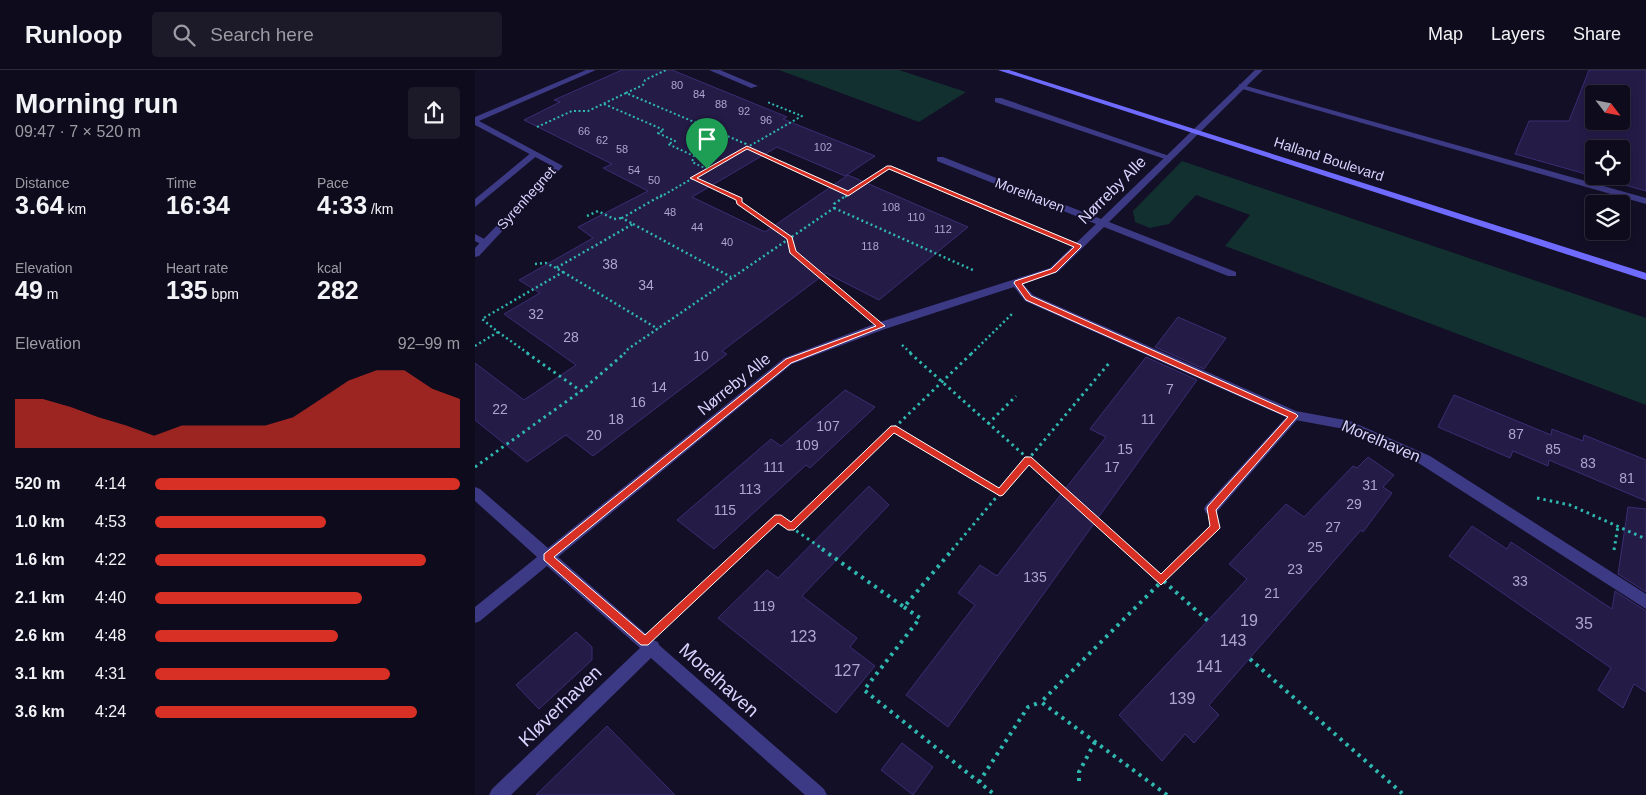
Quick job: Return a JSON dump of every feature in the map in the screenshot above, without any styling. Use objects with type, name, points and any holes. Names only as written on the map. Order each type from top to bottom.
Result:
[{"type":"street","points":[[475,121],[593,70]]},
{"type":"street","points":[[713,70],[754,86]]},
{"type":"street","name":"Halland Boulevard","points":[[1002,70],[1646,277]]},
{"type":"street","name":"Nørreby Alle","points":[[475,616],[789,361],[881,326],[1054,270],[1259,70]]},
{"type":"street","points":[[1242,86],[1646,201]]},
{"type":"street","name":"Nørreby Alle","points":[[998,100],[1168,158]]},
{"type":"street","name":"Syrenhegnet","points":[[475,121],[559,166],[475,254]]},
{"type":"street","points":[[475,204],[535,154]]},
{"type":"street","name":"Morelhaven","points":[[940,159],[1232,274]]},
{"type":"street","points":[[475,237],[485,243]]},
{"type":"street","name":"Morelhaven","points":[[1017,283],[1029,298],[1294,416],[1346,424],[1425,460],[1646,602]]},
{"type":"street","points":[[1211,508],[1294,416]]},
{"type":"street","points":[[475,493],[547,557]]},
{"type":"street","name":"Morelhaven","points":[[547,557],[819,795]]},
{"type":"street","name":"Kløverhaven","points":[[498,795],[648,644]]},
{"type":"path","points":[[509,140],[572,111],[588,111],[643,85],[645,80],[666,70]]},
{"type":"path","points":[[587,216],[598,211],[614,219],[622,218],[802,116],[750,94],[754,86]]},
{"type":"path","points":[[625,94],[746,144],[747,147],[848,194]]},
{"type":"path","points":[[604,103],[664,130],[658,133],[675,141],[668,144],[694,156],[692,162],[707,169]]},
{"type":"path","points":[[475,467],[581,391],[589,380],[622,357],[628,349],[834,208],[834,204],[889,167],[1079,246]]},
{"type":"path","points":[[693,178],[739,199],[739,202],[789,238],[793,252],[881,326],[1208,621]]},
{"type":"path","points":[[834,208],[991,278],[1001,288]]},
{"type":"path","points":[[622,218],[731,277]]},
{"type":"path","points":[[556,268],[633,224]]},
{"type":"path","points":[[535,264],[546,262],[658,329]]},
{"type":"path","points":[[563,272],[482,319],[497,332],[581,391]]},
{"type":"path","points":[[791,527],[1029,298]]},
{"type":"path","points":[[475,346],[497,332]]},
{"type":"path","points":[[904,607],[1127,342]]},
{"type":"path","points":[[988,424],[1016,396]]},
{"type":"path","points":[[893,428],[1000,493]]},
{"type":"path","points":[[1531,495],[1540,499],[1570,505],[1646,538]]},
{"type":"path","points":[[979,782],[1028,707],[1041,702],[1215,528],[1211,508]]},
{"type":"path","points":[[648,644],[778,517],[920,618],[864,690],[995,795]]},
{"type":"path","points":[[1250,659],[1404,795]]},
{"type":"path","points":[[1041,702],[1167,795]]},
{"type":"path","points":[[1079,781],[1079,772],[1095,742]]},
{"type":"green space","points":[[779,70],[899,70],[966,92],[919,122]]},
{"type":"green space","points":[[1182,161],[1646,318],[1646,405],[1225,246],[1250,215],[1196,195],[1169,224],[1150,228],[1135,222],[1133,211]]},
{"type":"building","points":[[622,70],[672,70],[787,117],[783,119],[875,156],[845,176],[777,147],[692,197],[765,232],[848,175],[968,227],[879,300],[826,273],[722,351],[727,354],[593,456],[566,435],[527,462],[475,420],[475,363],[524,400],[576,365],[504,314],[540,293],[519,280],[593,238],[578,227],[648,191],[603,168],[612,164],[524,120],[560,102],[554,100]]},
{"type":"building","points":[[1589,70],[1646,70],[1646,191],[1625,185],[1630,185],[1630,140],[1585,140],[1585,174],[1515,154],[1529,121],[1569,121]]},
{"type":"building","points":[[1178,317],[1226,338],[1204,369],[1155,347]]},
{"type":"building","points":[[1146,357],[1197,380],[948,727],[906,695],[975,605],[958,593],[980,565],[997,576],[1106,437],[1090,429]]},
{"type":"building","points":[[845,390],[875,407],[810,468],[806,465],[714,549],[677,520],[771,439],[781,446]]},
{"type":"building","points":[[1454,395],[1551,435],[1552,429],[1583,441],[1584,435],[1646,460],[1646,501],[1549,460],[1548,466],[1513,451],[1510,458],[1438,427]]},
{"type":"building","points":[[1368,457],[1394,475],[1383,487],[1392,493],[1363,532],[1361,530],[1209,705],[1219,715],[1194,743],[1185,734],[1162,761],[1119,715],[1247,579],[1229,564],[1286,504],[1304,517],[1353,466],[1357,468]]},
{"type":"building","points":[[869,486],[889,505],[802,596],[857,638],[850,647],[875,666],[836,713],[718,618],[767,570],[778,578]]},
{"type":"building","points":[[1628,507],[1646,509],[1646,592],[1618,574]]},
{"type":"building","points":[[1472,526],[1507,549],[1511,542],[1612,609],[1615,591],[1646,611],[1646,692],[1634,684],[1623,708],[1598,690],[1611,668],[1449,556]]},
{"type":"building","points":[[576,632],[592,647],[592,660],[539,709],[516,685]]},
{"type":"building","points":[[607,726],[675,795],[536,795]]},
{"type":"building","points":[[902,743],[933,767],[913,795],[881,770]]},
{"type":"route","points":[[747,147],[848,194],[889,167],[1079,246],[1054,270],[1017,283],[1029,298],[1294,416],[1211,508],[1215,528],[1161,580],[1028,460],[1000,493],[893,428],[791,527],[778,517],[645,642],[547,557],[789,361],[881,326],[793,252],[789,238],[739,202],[739,199],[693,178],[707,169],[747,147]]}]
